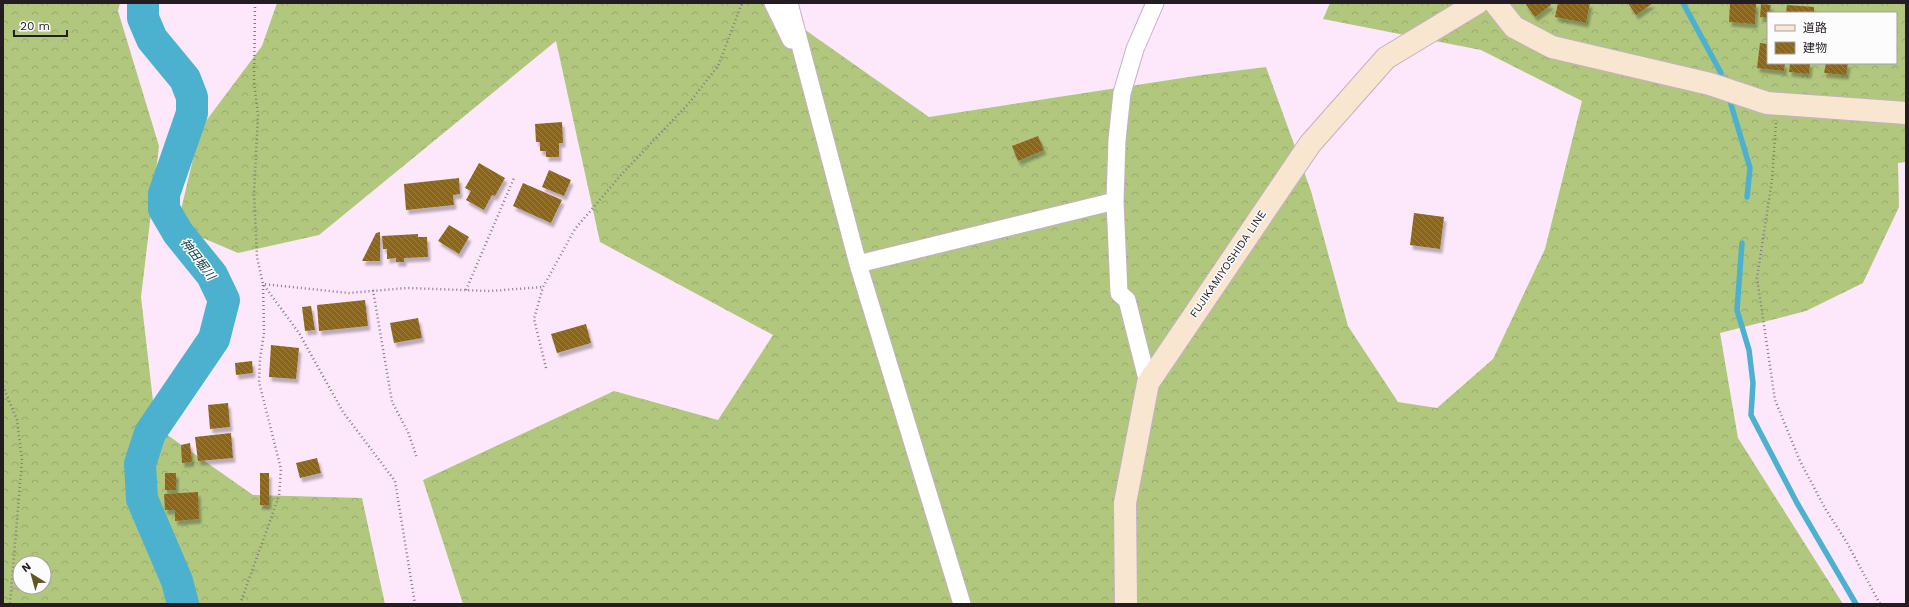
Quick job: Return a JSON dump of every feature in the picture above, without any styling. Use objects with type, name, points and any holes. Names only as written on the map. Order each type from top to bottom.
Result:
[{"type":"main road","name":"FUJIKAMIYOSHIDA LINE","points":[[1126,604],[1125,503],[1148,383],[1315,138],[1386,58],[1477,3]]},
{"type":"main road","points":[[1495,3],[1514,27],[1552,47],[1710,84],[1767,103],[1906,113]]},
{"type":"street","points":[[772,3],[808,76]]},
{"type":"street","points":[[789,3],[858,264],[962,604]]},
{"type":"street","points":[[1148,383],[1127,300],[1119,293],[1115,201],[1117,140],[1122,93],[1135,49],[1155,3]]},
{"type":"street","points":[[858,264],[1115,201]]},
{"type":"path","points":[[240,604],[279,496],[281,469],[259,382],[260,359],[264,333],[263,284],[257,257],[254,193],[258,115],[254,82],[255,3]]},
{"type":"path","points":[[546,368],[534,319],[543,287],[575,229],[621,175],[690,102],[718,66],[742,3]]},
{"type":"path","points":[[1767,103],[1776,121],[1772,180],[1757,278],[1775,400],[1800,461],[1826,510],[1846,541],[1880,604]]},
{"type":"path","points":[[466,290],[514,178]]},
{"type":"path","points":[[263,284],[349,293],[407,288],[490,291],[543,287]]},
{"type":"path","points":[[263,284],[299,333],[343,412],[395,482],[415,604]]},
{"type":"path","points":[[373,290],[392,402],[408,432],[417,458]]},
{"type":"path","points":[[3,386],[17,420],[22,460],[10,604]]},
{"type":"green space","points":[[3,3],[120,3],[118,11],[159,146],[141,297],[156,427],[253,495],[362,498],[385,604],[3,604]]},
{"type":"green space","points":[[277,3],[767,3],[929,117],[1202,75],[1266,67],[1311,191],[1348,326],[1398,402],[1437,408],[1493,359],[1545,249],[1582,101],[1481,50],[1323,19],[1330,3],[1906,3],[1906,162],[1898,163],[1899,207],[1863,283],[1806,311],[1720,333],[1738,438],[1843,604],[463,604],[423,480],[614,391],[718,420],[773,335],[600,242],[556,41],[319,235],[238,253],[177,227],[200,129],[262,46]]},
{"type":"building","points":[[1525,3],[1549,3],[1551,5],[1535,17]]},
{"type":"building","points":[[1558,3],[1590,3],[1586,23],[1555,17]]},
{"type":"building","points":[[1628,3],[1653,3],[1636,15]]},
{"type":"building","points":[[1730,3],[1756,3],[1755,24],[1729,22]]},
{"type":"building","points":[[1761,4],[1771,5],[1769,12],[1767,12],[1767,18],[1760,17]]},
{"type":"building","points":[[1787,5],[1814,7],[1814,12],[1786,12]]},
{"type":"building","points":[[1760,43],[1767,44],[1767,64],[1785,64],[1784,71],[1757,68]]},
{"type":"building","points":[[1790,64],[1810,64],[1809,74],[1789,72]]},
{"type":"building","points":[[1826,64],[1848,64],[1846,75],[1824,73]]},
{"type":"building","points":[[562,122],[563,143],[559,143],[559,157],[546,157],[546,151],[540,151],[540,142],[536,142],[535,124]]},
{"type":"building","points":[[1038,136],[1044,150],[1018,161],[1012,146]]},
{"type":"building","points":[[479,163],[505,178],[495,196],[492,195],[484,210],[466,200],[471,191],[465,188]]},
{"type":"building","points":[[549,170],[571,180],[564,196],[542,187]]},
{"type":"building","points":[[459,178],[460,194],[453,195],[454,205],[406,210],[404,184]]},
{"type":"building","points":[[523,183],[562,200],[551,223],[513,206]]},
{"type":"building","points":[[1414,213],[1444,217],[1440,249],[1410,245]]},
{"type":"building","points":[[449,225],[469,237],[459,254],[438,241]]},
{"type":"building","points":[[380,232],[380,261],[362,261],[376,233]]},
{"type":"building","points":[[418,234],[418,237],[427,237],[428,257],[404,258],[404,262],[396,262],[396,258],[387,259],[387,249],[383,249],[382,236]]},
{"type":"building","points":[[365,300],[368,326],[319,331],[317,305]]},
{"type":"building","points":[[311,306],[315,330],[305,331],[302,307]]},
{"type":"building","points":[[418,318],[422,338],[394,343],[390,323]]},
{"type":"building","points":[[586,324],[591,343],[557,353],[551,334]]},
{"type":"building","points":[[271,345],[299,348],[296,379],[269,377]]},
{"type":"building","points":[[252,361],[253,373],[236,375],[235,363]]},
{"type":"building","points":[[228,403],[230,427],[210,429],[208,405]]},
{"type":"building","points":[[231,433],[233,458],[198,461],[195,437]]},
{"type":"building","points":[[190,443],[192,462],[182,463],[181,445]]},
{"type":"building","points":[[317,458],[321,473],[300,478],[296,463]]},
{"type":"building","points":[[165,473],[176,473],[176,490],[165,490]]},
{"type":"building","points":[[260,473],[269,473],[269,505],[260,505]]},
{"type":"building","points":[[198,492],[199,519],[175,521],[175,510],[165,510],[164,494]]},
{"type":"waterway","name":"神田堀川","points":[[143,3],[143,18],[152,39],[185,79],[192,97],[192,113],[164,194],[164,209],[178,233],[212,275],[224,300],[214,339],[150,433],[140,464],[142,499],[177,581],[183,604]]},
{"type":"waterway","points":[[1683,3],[1721,73]]},
{"type":"waterway","points":[[1730,101],[1750,168],[1747,197]]},
{"type":"waterway","points":[[1742,243],[1737,310],[1749,350],[1753,383],[1751,415],[1797,503],[1856,604]]}]
